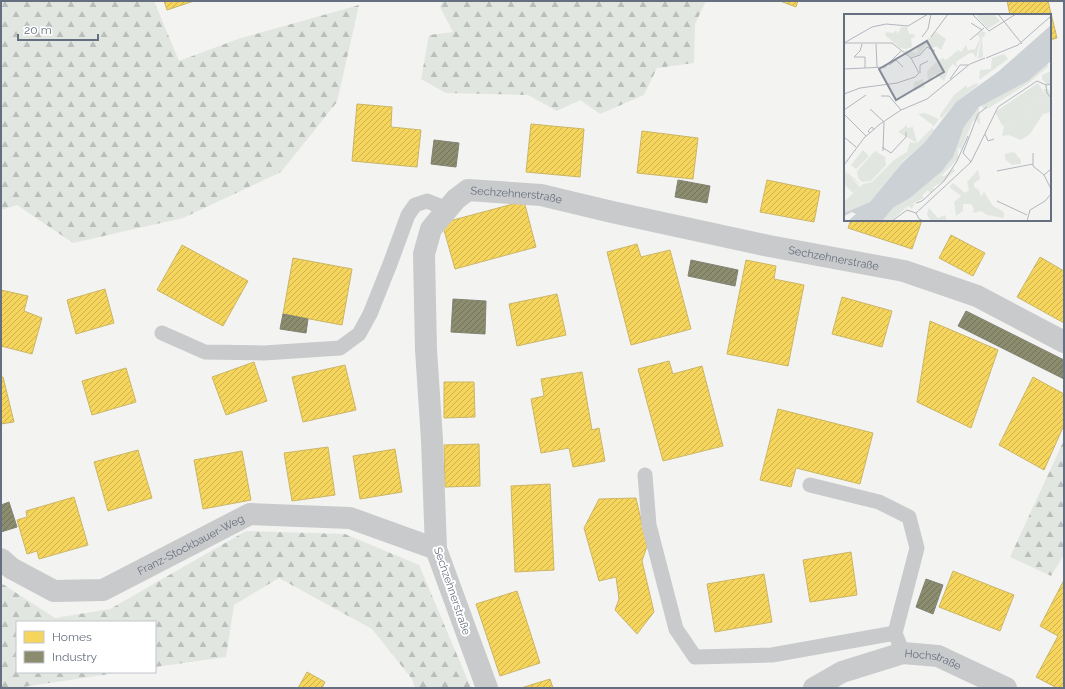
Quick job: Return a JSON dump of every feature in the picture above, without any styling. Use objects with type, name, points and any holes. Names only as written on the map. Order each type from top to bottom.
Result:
[{"type":"street","name":"Sechzehnerstraße","points":[[487,688],[436,549],[432,440],[426,350],[424,254],[432,229],[456,199],[468,190],[541,195],[770,246],[904,271],[976,296],[1064,342]]},
{"type":"street","name":"Franz-Stockbauer-Weg","points":[[1,559],[10,568],[54,591],[103,590],[250,514],[350,518],[436,549]]},
{"type":"street","name":"Hochstraße","points":[[814,688],[842,672],[903,653],[938,656],[1006,688]]},
{"type":"lane","points":[[162,333],[205,352],[264,353],[340,348],[359,334],[370,314],[408,215],[415,205],[427,201],[447,209]]},
{"type":"lane","points":[[645,475],[649,525],[676,628],[695,657],[772,655],[895,633]]},
{"type":"lane","points":[[810,485],[879,502],[909,517],[916,548],[895,633],[903,653]]},
{"type":"green space","points":[[1,1],[154,1],[179,61],[238,39],[359,5],[337,102],[281,172],[183,218],[73,243],[17,205],[1,210]]},
{"type":"green space","points":[[442,1],[706,1],[695,24],[694,63],[657,68],[644,95],[600,114],[580,100],[557,111],[528,95],[446,93],[421,79],[429,35],[453,32],[440,7]]},
{"type":"green space","points":[[1064,440],[1064,555],[1051,576],[1010,557]]},
{"type":"green space","points":[[246,531],[345,534],[419,565],[471,688],[415,688],[412,679],[372,629],[279,578],[234,605],[226,657],[156,667],[156,621],[16,621],[16,673],[116,673],[16,688],[1,688],[1,583],[55,618],[110,609]]},
{"type":"building: Homes","points":[[164,1],[194,1],[167,10]]},
{"type":"building: Homes","points":[[780,1],[798,1],[796,7]]},
{"type":"building: Homes","points":[[1007,1],[1048,1],[1057,38],[1051,40],[1051,14],[1010,14]]},
{"type":"building: Homes","points":[[357,104],[392,107],[391,127],[421,130],[417,167],[352,161]]},
{"type":"building: Homes","points":[[531,124],[584,129],[580,177],[526,172]]},
{"type":"building: Homes","points":[[642,131],[698,138],[693,179],[637,173]]},
{"type":"building: Homes","points":[[767,180],[820,191],[814,222],[760,212]]},
{"type":"building: Homes","points":[[524,201],[536,247],[455,269],[442,223]]},
{"type":"building: Homes","points":[[851,221],[922,221],[912,249],[848,228]]},
{"type":"building: Homes","points":[[951,235],[985,253],[973,276],[939,258]]},
{"type":"building: Homes","points":[[637,244],[641,257],[670,250],[691,329],[631,345],[607,252]]},
{"type":"building: Homes","points":[[182,245],[248,281],[223,326],[157,290]]},
{"type":"building: Homes","points":[[1040,257],[1064,271],[1064,323],[1017,297]]},
{"type":"building: Homes","points":[[293,258],[352,269],[342,325],[283,314]]},
{"type":"building: Homes","points":[[746,260],[776,266],[774,279],[804,285],[788,366],[727,354]]},
{"type":"building: Homes","points":[[105,289],[114,323],[76,334],[67,300]]},
{"type":"building: Homes","points":[[1,290],[28,296],[24,311],[42,318],[32,354],[1,346]]},
{"type":"building: Homes","points":[[557,294],[566,335],[517,346],[509,304]]},
{"type":"building: Homes","points":[[842,297],[892,311],[882,347],[832,334]]},
{"type":"building: Homes","points":[[930,321],[998,350],[971,428],[917,402]]},
{"type":"building: Homes","points":[[669,361],[673,374],[702,366],[723,446],[663,461],[638,369]]},
{"type":"building: Homes","points":[[254,362],[267,401],[226,415],[212,377]]},
{"type":"building: Homes","points":[[345,365],[356,410],[303,422],[292,377]]},
{"type":"building: Homes","points":[[126,368],[136,402],[92,415],[82,381]]},
{"type":"building: Homes","points":[[582,372],[592,430],[599,428],[605,461],[573,467],[569,448],[541,453],[531,399],[544,396],[541,379]]},
{"type":"building: Homes","points":[[1,377],[3,377],[14,422],[1,424]]},
{"type":"building: Homes","points":[[1033,377],[1064,394],[1064,425],[1044,470],[999,445]]},
{"type":"building: Homes","points":[[444,382],[474,382],[475,417],[444,418]]},
{"type":"building: Homes","points":[[778,409],[873,433],[860,484],[796,468],[791,487],[760,480]]},
{"type":"building: Homes","points":[[479,444],[480,486],[445,487],[444,445]]},
{"type":"building: Homes","points":[[328,447],[335,495],[292,501],[284,453]]},
{"type":"building: Homes","points":[[395,449],[402,492],[360,499],[353,456]]},
{"type":"building: Homes","points":[[138,450],[152,498],[108,511],[94,462]]},
{"type":"building: Homes","points":[[242,451],[251,500],[203,509],[194,460]]},
{"type":"building: Homes","points":[[550,484],[554,570],[515,572],[511,486]]},
{"type":"building: Homes","points":[[74,497],[88,545],[39,559],[37,551],[27,554],[17,520],[27,517],[26,511]]},
{"type":"building: Homes","points":[[636,498],[647,546],[642,561],[654,612],[637,634],[615,610],[619,599],[616,577],[599,581],[584,528],[599,499]]},
{"type":"building: Homes","points":[[851,552],[857,595],[810,602],[803,560]]},
{"type":"building: Homes","points":[[953,571],[1014,595],[1000,631],[939,607]]},
{"type":"building: Homes","points":[[764,574],[772,622],[715,632],[707,584]]},
{"type":"building: Homes","points":[[1064,580],[1064,688],[1057,688],[1036,677],[1058,636],[1040,626]]},
{"type":"building: Homes","points":[[517,591],[540,663],[500,676],[476,604]]},
{"type":"building: Homes","points":[[307,672],[325,682],[322,688],[298,688]]},
{"type":"building: Homes","points":[[550,679],[553,688],[521,688]]},
{"type":"building: Industry","points":[[434,140],[459,143],[456,167],[431,164]]},
{"type":"building: Industry","points":[[678,180],[710,186],[707,203],[675,197]]},
{"type":"building: Industry","points":[[691,260],[738,270],[735,286],[688,276]]},
{"type":"building: Industry","points":[[453,299],[486,301],[485,334],[451,332]]},
{"type":"building: Industry","points":[[966,311],[1064,360],[1064,379],[958,326]]},
{"type":"building: Industry","points":[[283,314],[308,319],[306,333],[280,329]]},
{"type":"building: Industry","points":[[9,502],[17,527],[1,532],[1,505]]},
{"type":"building: Industry","points":[[926,579],[943,585],[933,614],[916,607]]}]
